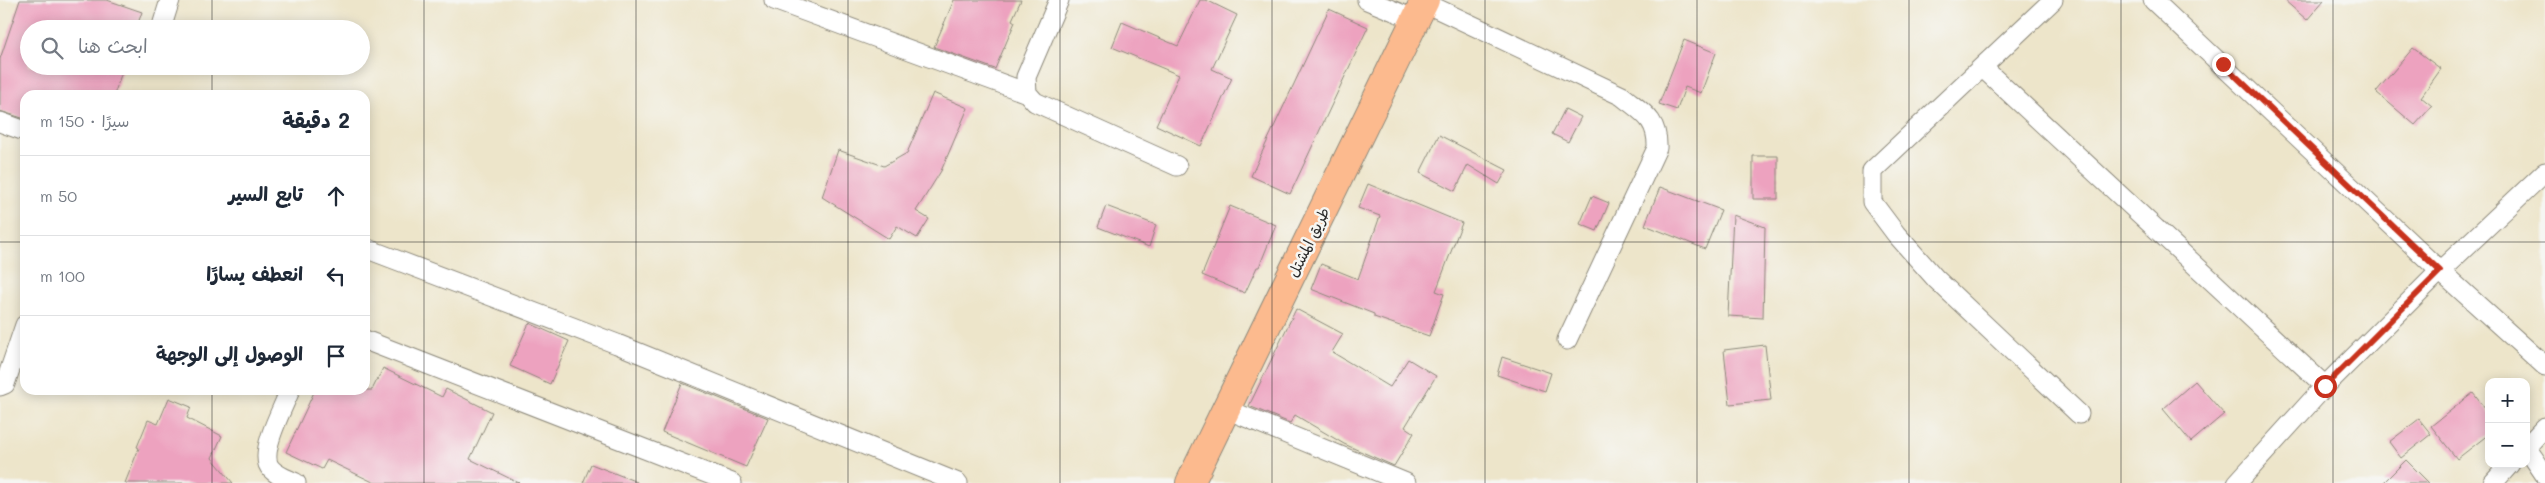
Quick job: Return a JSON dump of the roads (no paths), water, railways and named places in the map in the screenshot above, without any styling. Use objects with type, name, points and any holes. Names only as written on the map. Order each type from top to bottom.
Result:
[{"type":"main road","name":"طريق المشتل","points":[[1190,483],[1421,7]]},
{"type":"street","points":[[164,20],[170,0]]},
{"type":"street","points":[[774,0],[1027,93],[1035,102],[1177,166]]},
{"type":"street","points":[[1027,93],[1026,77],[1059,0]]},
{"type":"street","points":[[1367,0],[1421,7],[1622,96],[1650,118],[1657,134],[1657,148],[1567,340]]},
{"type":"street","points":[[2053,0],[1872,171],[1872,202],[1896,234],[1936,279],[2079,414]]},
{"type":"street","points":[[2153,0],[2440,271],[2545,366]]},
{"type":"street","points":[[1982,68],[2325,386]]},
{"type":"street","points":[[0,122],[20,129]]},
{"type":"street","points":[[2237,483],[2325,386],[2440,271],[2545,172]]},
{"type":"street","points":[[370,250],[616,344],[937,479],[958,483]]},
{"type":"street","points":[[0,386],[5,384],[20,339]]},
{"type":"street","points":[[370,342],[732,483]]},
{"type":"street","points":[[288,395],[266,451],[268,466],[282,478],[296,483]]},
{"type":"street","points":[[1226,409],[1406,483]]},
{"type":"street","points":[[2545,427],[2526,447],[2545,475]]},
{"type":"street","points":[[2493,483],[2506,468]]}]
